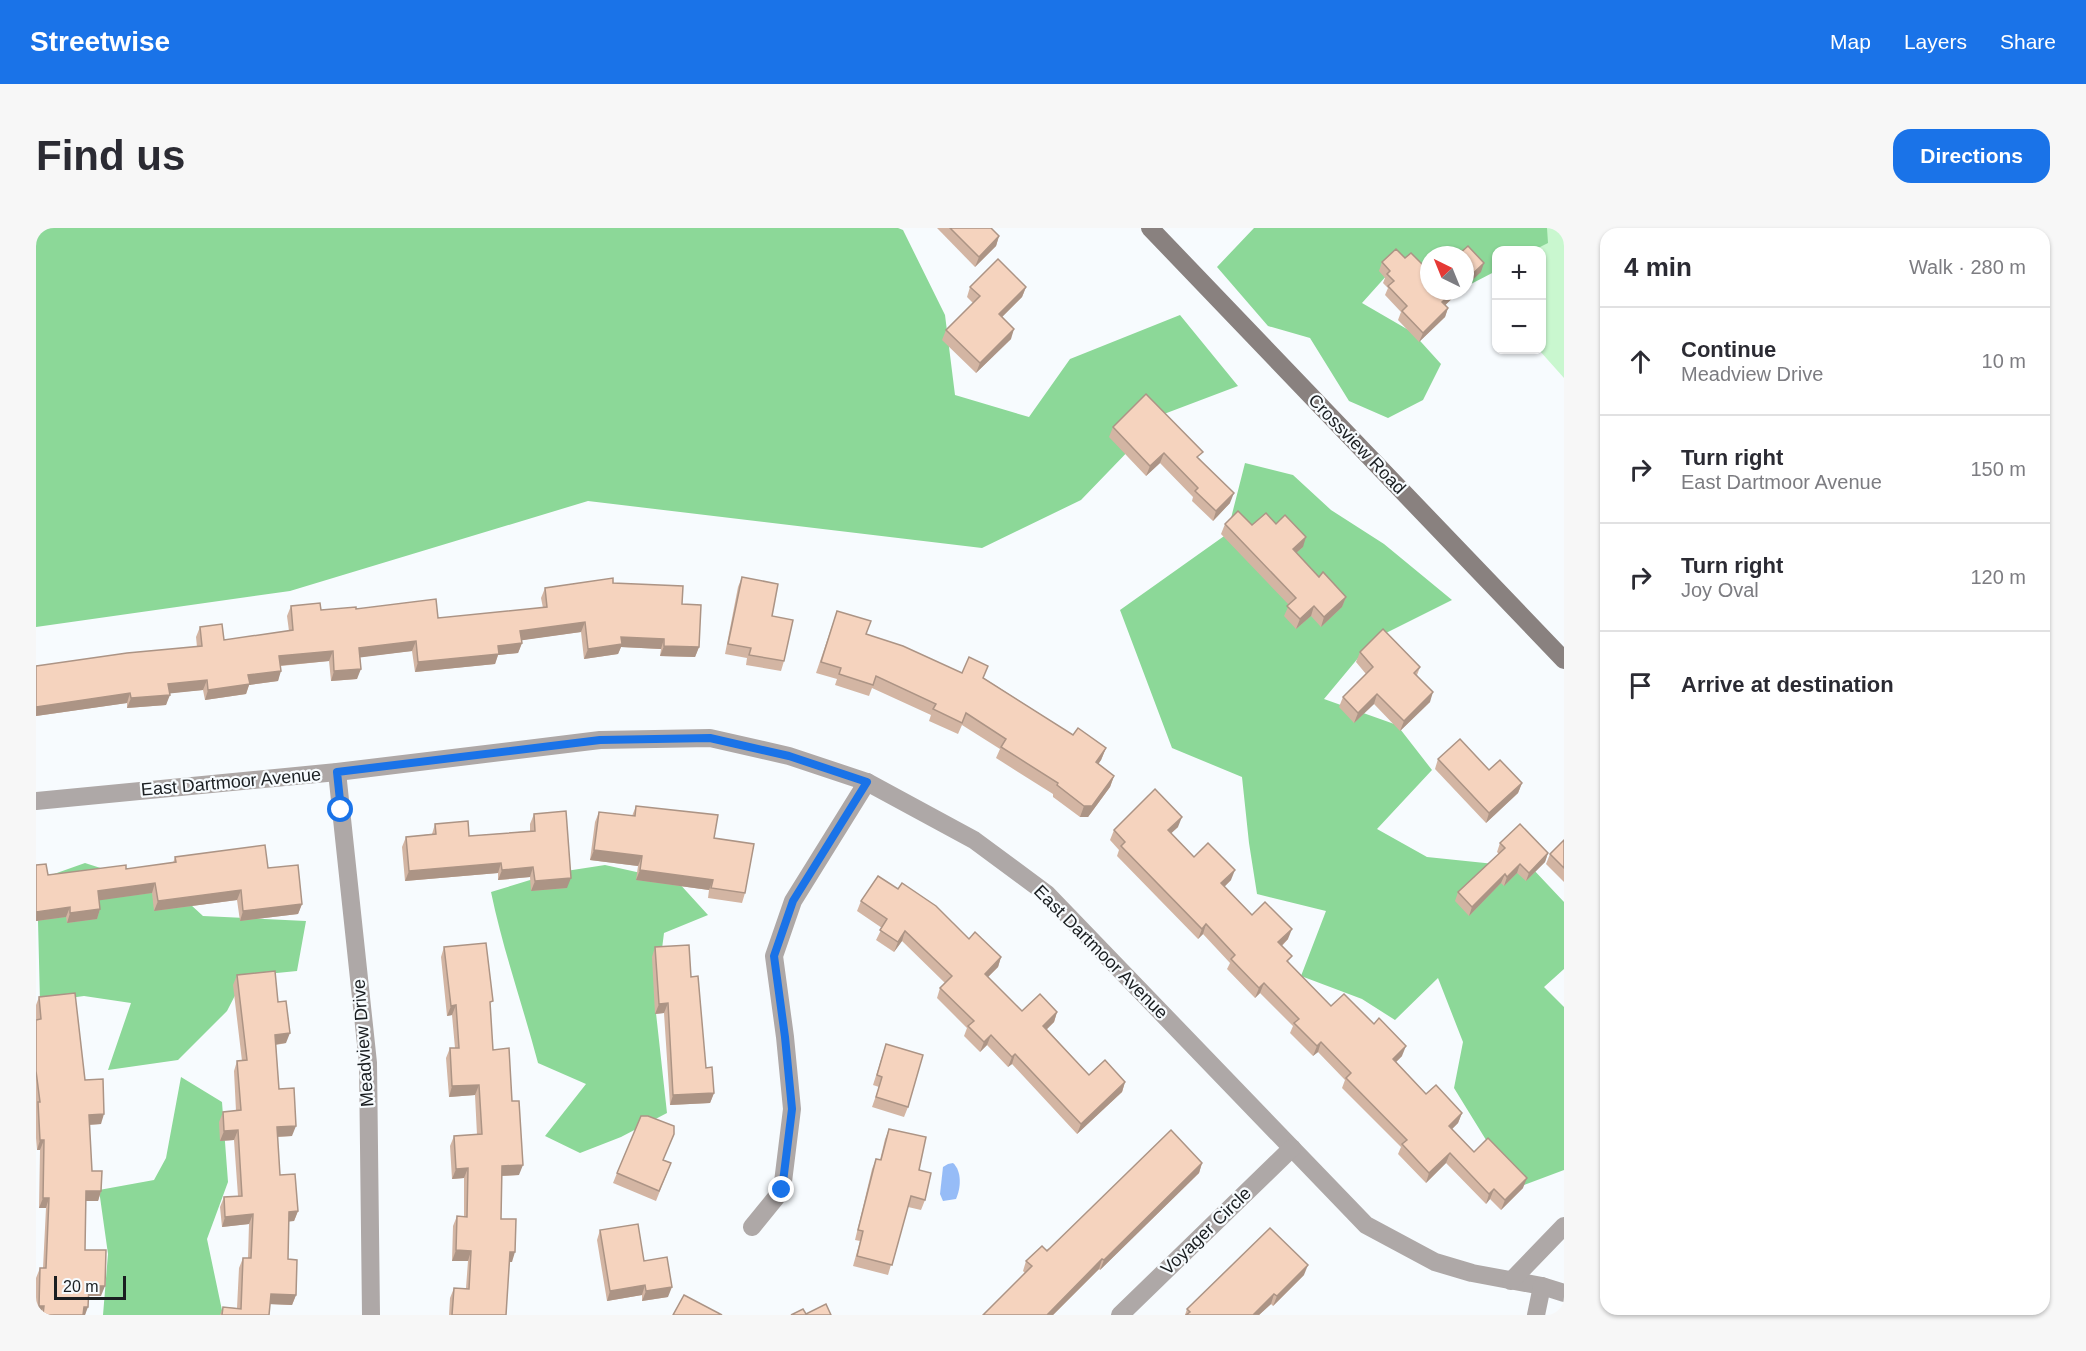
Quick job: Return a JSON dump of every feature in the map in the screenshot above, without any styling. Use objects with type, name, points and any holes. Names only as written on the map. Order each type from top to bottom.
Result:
[{"type":"street","name":"Crossview Road","points":[[1150,228],[1564,660]]},
{"type":"street","name":"East Dartmoor Avenue","points":[[36,801],[337,772],[600,740],[710,738],[789,756],[867,782],[974,840],[1047,894],[1366,1225],[1435,1262],[1472,1273],[1542,1286],[1564,1293]]},
{"type":"street","name":"Meadview Drive","points":[[337,772],[368,1063],[371,1315]]},
{"type":"street","points":[[752,1227],[782,1190],[792,1109],[774,956],[793,901],[867,782]]},
{"type":"street","name":"Voyager Circle","points":[[1120,1315],[1292,1148]]},
{"type":"street","points":[[1511,1281],[1564,1226]]},
{"type":"street","points":[[1536,1315],[1542,1286]]},
{"type":"green space","points":[[36,228],[898,228],[903,230],[945,315],[955,395],[1029,417],[1070,359],[1180,315],[1238,386],[1164,414],[1081,500],[982,548],[588,501],[290,591],[36,627]]},
{"type":"green space","points":[[1254,228],[1547,228],[1548,243],[1542,246],[1492,246],[1492,273],[1474,282],[1474,246],[1420,246],[1420,270],[1397,264],[1362,303],[1412,332],[1441,364],[1423,400],[1388,418],[1349,401],[1310,338],[1268,326],[1217,267]]},
{"type":"green space","points":[[1527,228],[1564,228],[1564,378],[1543,354],[1546,354],[1546,246],[1513,246]]},
{"type":"green space","points":[[1245,463],[1293,475],[1331,510],[1384,544],[1452,600],[1374,639],[1324,699],[1397,725],[1432,770],[1377,829],[1427,857],[1532,868],[1564,902],[1564,969],[1544,987],[1564,1007],[1564,1170],[1521,1186],[1491,1148],[1454,1088],[1463,1042],[1438,978],[1395,1020],[1362,999],[1301,976],[1326,911],[1257,894],[1242,777],[1172,748],[1120,610],[1227,534]]},
{"type":"green space","points":[[85,863],[178,893],[203,916],[306,921],[297,971],[245,976],[227,1011],[178,1060],[108,1070],[131,1003],[84,996],[40,1002],[37,880]]},
{"type":"green space","points":[[605,865],[677,881],[708,915],[664,933],[655,1004],[667,1113],[621,1137],[580,1153],[545,1136],[586,1084],[538,1063],[491,892],[553,873]]},
{"type":"green space","points":[[181,1077],[222,1102],[228,1182],[207,1239],[223,1315],[103,1315],[108,1254],[99,1190],[154,1180],[166,1158]]},
{"type":"water","points":[[953,1163],[959,1175],[958,1195],[956,1199],[943,1201],[940,1194],[943,1167]]},
{"type":"building","points":[[950,228],[991,228],[999,236],[979,257]]},
{"type":"building","points":[[1396,249],[1405,258],[1411,253],[1420,262],[1420,300],[1444,300],[1442,302],[1448,308],[1423,333],[1402,311],[1407,306],[1388,286],[1394,281],[1387,274],[1390,271],[1382,262]]},
{"type":"building","points":[[1474,252],[1484,263],[1474,272]]},
{"type":"building","points":[[998,259],[1026,287],[999,314],[1014,329],[980,363],[946,330],[980,296],[970,287]]},
{"type":"building","points":[[1146,394],[1203,452],[1197,457],[1234,493],[1216,511],[1195,491],[1198,488],[1164,453],[1150,466],[1113,427]]},
{"type":"building","points":[[1238,511],[1252,525],[1266,513],[1276,524],[1285,515],[1306,537],[1293,549],[1319,577],[1323,572],[1346,597],[1324,617],[1314,606],[1300,619],[1287,606],[1296,598],[1225,524]]},
{"type":"building","points":[[742,577],[778,584],[772,616],[793,620],[784,661],[749,655],[751,648],[728,644]]},
{"type":"building","points":[[613,578],[613,583],[683,586],[682,604],[701,605],[699,647],[664,646],[664,639],[621,637],[622,644],[588,649],[585,622],[520,631],[522,643],[498,646],[499,654],[418,662],[416,641],[359,648],[361,669],[334,671],[333,651],[279,656],[281,671],[248,675],[250,684],[208,690],[207,680],[168,684],[170,695],[131,698],[130,693],[36,707],[36,666],[127,653],[202,646],[200,627],[222,624],[224,640],[293,630],[291,606],[320,603],[321,610],[356,607],[356,609],[436,599],[438,618],[547,607],[545,588]]},
{"type":"building","points":[[837,611],[871,621],[866,634],[903,646],[962,673],[969,657],[988,666],[983,678],[1073,735],[1078,728],[1106,748],[1096,762],[1114,776],[1092,806],[1084,806],[1057,785],[1058,783],[1001,747],[1006,739],[966,713],[962,723],[933,709],[936,704],[876,676],[873,685],[839,674],[841,668],[821,662]]},
{"type":"building","points":[[1383,629],[1420,667],[1414,673],[1433,692],[1404,721],[1377,694],[1358,713],[1343,697],[1373,667],[1360,652]]},
{"type":"building","points":[[1460,739],[1489,770],[1500,760],[1522,783],[1489,813],[1438,759]]},
{"type":"building","points":[[1155,789],[1182,817],[1168,830],[1194,857],[1208,843],[1235,870],[1221,883],[1252,915],[1265,902],[1292,929],[1278,942],[1292,956],[1287,961],[1331,1006],[1344,994],[1374,1024],[1379,1018],[1406,1046],[1393,1059],[1426,1094],[1436,1085],[1462,1113],[1449,1126],[1474,1152],[1488,1138],[1527,1178],[1505,1200],[1494,1189],[1489,1194],[1450,1153],[1429,1173],[1402,1144],[1407,1140],[1346,1078],[1351,1073],[1321,1042],[1317,1046],[1294,1023],[1299,1019],[1264,983],[1259,988],[1231,959],[1235,955],[1206,924],[1202,929],[1121,846],[1125,842],[1114,830]]},
{"type":"building","points":[[636,806],[718,815],[714,838],[754,844],[745,893],[711,888],[713,880],[640,870],[642,856],[594,850],[599,812],[635,816]]},
{"type":"building","points":[[566,811],[571,878],[535,881],[533,867],[502,870],[501,863],[409,871],[406,837],[436,834],[435,824],[468,821],[469,836],[535,831],[534,814]]},
{"type":"building","points":[[1520,824],[1548,853],[1529,873],[1520,864],[1507,877],[1505,874],[1472,907],[1458,892],[1505,848],[1500,843]]},
{"type":"building","points":[[1564,840],[1564,868],[1550,854]]},
{"type":"building","points":[[265,845],[268,868],[298,865],[302,904],[243,911],[241,890],[158,901],[155,883],[98,891],[100,909],[70,913],[70,907],[36,912],[36,865],[46,864],[48,875],[126,865],[126,869],[176,862],[175,857]]},
{"type":"building","points":[[878,876],[898,889],[902,883],[936,906],[969,939],[975,932],[1001,957],[985,974],[1022,1011],[1040,994],[1057,1012],[1043,1026],[1089,1075],[1105,1060],[1125,1082],[1081,1124],[1015,1054],[1012,1057],[991,1035],[984,1042],[968,1026],[974,1021],[940,988],[952,976],[905,931],[898,942],[880,930],[887,919],[861,901]]},
{"type":"building","points":[[486,943],[493,1001],[490,1002],[493,1050],[509,1048],[512,1101],[519,1101],[523,1165],[502,1166],[501,1219],[516,1219],[515,1252],[510,1252],[506,1315],[452,1315],[454,1288],[469,1289],[471,1251],[456,1250],[457,1216],[467,1217],[468,1168],[456,1169],[454,1136],[482,1134],[479,1085],[452,1086],[450,1048],[459,1048],[456,1005],[451,1006],[444,947]]},
{"type":"building","points":[[689,945],[691,977],[698,976],[706,1068],[712,1067],[714,1093],[673,1095],[668,1003],[659,1004],[655,947]]},
{"type":"building","points":[[275,971],[278,1002],[286,1001],[290,1033],[275,1035],[279,1089],[294,1088],[296,1126],[277,1127],[280,1175],[295,1174],[298,1211],[289,1212],[288,1259],[297,1260],[296,1295],[271,1294],[269,1315],[222,1315],[223,1307],[241,1309],[243,1258],[251,1258],[253,1214],[225,1217],[224,1197],[242,1196],[238,1130],[224,1131],[223,1112],[241,1110],[237,1061],[247,1060],[237,975]]},
{"type":"building","points":[[75,993],[85,1080],[103,1079],[104,1114],[89,1115],[92,1171],[102,1171],[101,1191],[86,1191],[85,1250],[106,1250],[105,1286],[89,1286],[88,1307],[84,1307],[83,1315],[43,1315],[44,1306],[39,1306],[40,1268],[46,1268],[49,1198],[43,1198],[44,1140],[40,1140],[36,1020],[41,1019],[39,997]]},
{"type":"building","points":[[886,1044],[923,1055],[908,1107],[876,1097],[882,1077],[877,1075]]},
{"type":"building","points":[[641,1116],[648,1116],[674,1126],[674,1134],[663,1160],[671,1163],[659,1191],[617,1173]]},
{"type":"building","points":[[889,1129],[926,1137],[919,1170],[931,1173],[925,1200],[911,1196],[892,1265],[857,1256],[863,1231],[858,1230],[876,1159],[881,1160]]},
{"type":"building","points":[[1171,1130],[1202,1163],[1104,1260],[1102,1259],[1047,1315],[983,1315],[1032,1266],[1026,1261],[1042,1246],[1047,1251]]},
{"type":"building","points":[[638,1224],[644,1261],[667,1257],[672,1287],[646,1291],[645,1285],[610,1291],[600,1230]]},
{"type":"building","points":[[1270,1228],[1308,1265],[1277,1296],[1274,1294],[1253,1315],[1186,1315],[1190,1312],[1187,1309]]},
{"type":"building","points":[[684,1295],[722,1315],[673,1315]]},
{"type":"building","points":[[826,1304],[831,1315],[791,1315],[803,1309],[806,1314]]},
{"type":"route","points":[[341,810],[337,772],[600,740],[710,738],[789,756],[867,782],[793,901],[774,956],[792,1109],[782,1190]]}]
